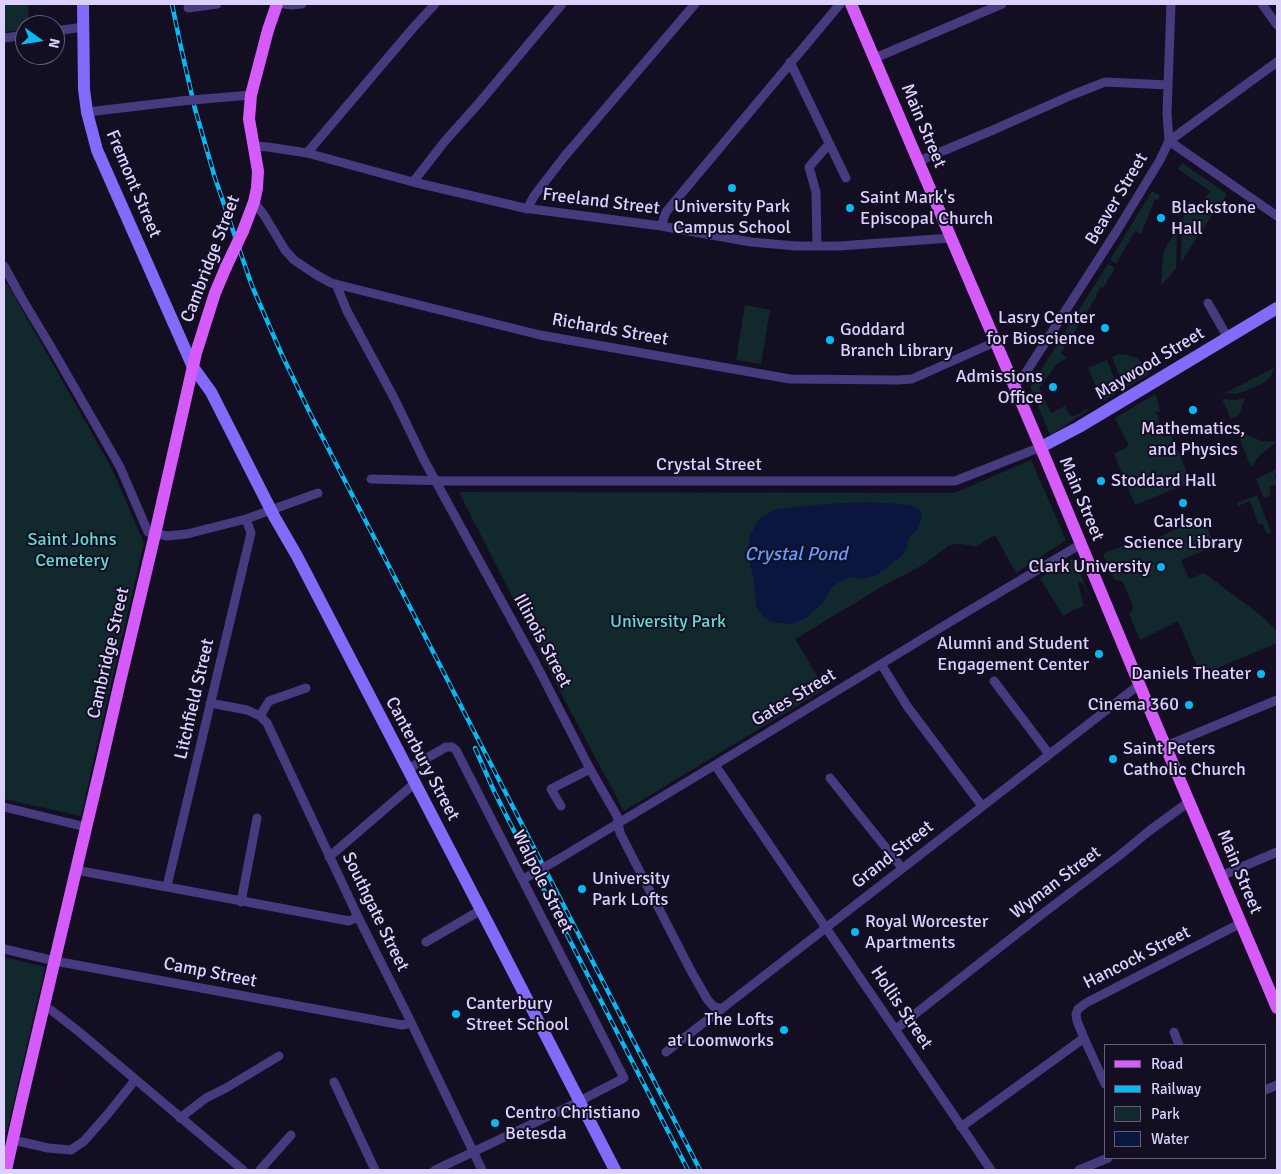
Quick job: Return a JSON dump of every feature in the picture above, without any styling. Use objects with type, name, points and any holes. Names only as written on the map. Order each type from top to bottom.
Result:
[{"type":"main road","name":"Cambridge Street","points":[[7,1166],[201,333],[214,293],[243,231],[254,202],[258,171],[249,120],[251,95],[268,30],[277,4]]},
{"type":"main road","name":"Main Street","points":[[851,4],[1041,447],[1277,1006]]},
{"type":"street","name":"Fremont Street","points":[[84,4],[84,89],[87,112],[98,150],[193,367]]},
{"type":"street","points":[[188,8],[216,4]]},
{"type":"street","points":[[284,4],[302,4]]},
{"type":"street","points":[[307,153],[435,4]]},
{"type":"street","points":[[413,182],[444,142],[562,4]]},
{"type":"street","points":[[527,209],[534,196],[564,157],[695,4]]},
{"type":"street","points":[[661,226],[666,212],[840,4]]},
{"type":"street","points":[[875,58],[1002,4]]},
{"type":"street","name":"Beaver Street","points":[[1014,386],[1023,377],[1118,229],[1160,160],[1169,141],[1167,113],[1171,4]]},
{"type":"street","points":[[1262,4],[1277,25]]},
{"type":"street","points":[[65,30],[84,27]]},
{"type":"street","points":[[790,62],[846,178]]},
{"type":"street","points":[[1277,62],[1169,141],[1277,216]]},
{"type":"street","points":[[919,161],[1105,82],[1168,85]]},
{"type":"street","points":[[87,112],[251,95]]},
{"type":"street","points":[[817,246],[816,192],[809,167],[830,144]]},
{"type":"street","name":"Freeland Street","points":[[253,146],[307,153],[413,182],[527,209],[661,226],[751,242],[817,246],[860,245],[951,238]]},
{"type":"street","name":"Richards Street","points":[[254,202],[264,214],[285,250],[294,260],[331,283],[540,335],[790,379],[912,379],[995,342]]},
{"type":"street","points":[[4,266],[120,467],[148,532],[167,536],[187,534],[246,519],[318,493]]},
{"type":"street","name":"Illinois Street","points":[[336,284],[346,311],[536,664],[590,769],[617,816],[620,833],[690,968],[707,999],[713,1006],[722,1009]]},
{"type":"street","points":[[1208,303],[1228,338]]},
{"type":"street","name":"Maywood Street","points":[[1041,447],[1079,427],[1277,308]]},
{"type":"street","name":"Canterbury Street","points":[[193,367],[211,392],[615,1170]]},
{"type":"street","name":"Crystal Street","points":[[371,479],[437,481],[955,481],[1041,447]]},
{"type":"street","name":"Litchfield Street","points":[[167,886],[251,533],[246,519]]},
{"type":"street","name":"Gates Street","points":[[525,879],[1081,544]]},
{"type":"street","points":[[881,664],[907,706],[982,806]]},
{"type":"street","points":[[994,681],[1049,754]]},
{"type":"street","name":"Grand Street","points":[[666,1052],[1140,684]]},
{"type":"street","points":[[210,703],[247,710],[260,716],[269,701],[306,688]]},
{"type":"street","points":[[1166,746],[1277,700]]},
{"type":"street","name":"Southgate Street","points":[[260,716],[268,723],[329,857],[482,1170]]},
{"type":"street","name":"Walpole Street","points":[[408,769],[446,747],[452,747],[456,750],[525,879],[624,1078],[579,1101]]},
{"type":"street","name":"Hollis Street","points":[[715,765],[991,1170]]},
{"type":"street","points":[[561,806],[551,789],[590,769]]},
{"type":"street","points":[[830,778],[902,868]]},
{"type":"street","points":[[329,857],[415,783]]},
{"type":"street","name":"Wyman Street","points":[[896,1029],[1149,831],[1190,802]]},
{"type":"street","points":[[4,807],[86,827]]},
{"type":"street","points":[[241,902],[257,818]]},
{"type":"street","points":[[1221,876],[1277,852]]},
{"type":"street","points":[[76,870],[349,921],[358,917]]},
{"type":"street","points":[[426,942],[481,910]]},
{"type":"street","name":"Hancock Street","points":[[1084,1038],[1076,1014],[1078,1009],[1086,1003],[1241,923]]},
{"type":"street","name":"Camp Street","points":[[4,949],[55,961],[402,1025],[411,1023]]},
{"type":"street","points":[[44,1008],[51,1010],[65,1020],[243,1170]]},
{"type":"street","points":[[1174,1032],[1179,1044]]},
{"type":"street","points":[[961,1127],[1084,1038],[1104,1082]]},
{"type":"street","points":[[180,1118],[206,1098],[278,1056]]},
{"type":"street","points":[[13,1140],[48,1148],[71,1150],[84,1141],[135,1080]]},
{"type":"street","points":[[334,1082],[375,1170]]},
{"type":"street","points":[[435,1170],[579,1101]]},
{"type":"street","points":[[260,1170],[291,1134]]},
{"type":"street","points":[[1079,1170],[1106,1159]]},
{"type":"green space","points":[[4,4],[28,4],[29,15],[15,15],[15,30],[4,32]]},
{"type":"green space","points":[[1182,163],[1227,194],[1217,210],[1214,212],[1202,203],[1210,191],[1178,169]]},
{"type":"green space","points":[[1152,191],[1160,196],[1158,200],[1155,199],[1141,234],[1135,231],[1116,264],[1110,260]]},
{"type":"green space","points":[[1190,201],[1212,215],[1181,262],[1182,221]]},
{"type":"green space","points":[[1177,229],[1176,268],[1161,286],[1163,255]]},
{"type":"green space","points":[[1108,264],[1115,268],[1103,288],[1101,287],[1096,294],[1097,296],[1061,353],[1067,358],[1054,366],[1039,388],[1051,413],[1065,406],[1071,416],[1087,409],[1089,410],[1050,435],[1030,387]]},
{"type":"green space","name":"Saint Johns Cemetery","points":[[4,278],[106,458],[144,543],[81,816],[4,799]]},
{"type":"green space","points":[[745,305],[770,310],[761,364],[736,360]]},
{"type":"green space","points":[[1119,354],[1137,358],[1145,366],[1149,374],[1129,386],[1123,384],[1112,357]]},
{"type":"green space","points":[[1107,360],[1118,388],[1114,395],[1103,401],[1088,368]]},
{"type":"green space","points":[[1274,368],[1271,376],[1265,382],[1246,391],[1235,394],[1225,393]]},
{"type":"green space","points":[[1156,394],[1160,411],[1154,413],[1158,415],[1163,437],[1171,435],[1191,482],[1135,505],[1114,454],[1129,446],[1115,418]]},
{"type":"green space","points":[[1245,398],[1239,415],[1231,419],[1222,399],[1235,400]]},
{"type":"green space","points":[[1246,434],[1261,441],[1277,442],[1260,455],[1251,467],[1239,437]]},
{"type":"green space","name":"University Park","points":[[1031,460],[1066,540],[1016,573],[995,535],[976,547],[963,544],[948,546],[923,565],[888,583],[795,639],[825,689],[624,811],[563,697],[459,492],[954,493]]},
{"type":"green space","points":[[1277,469],[1277,473],[1274,475],[1277,484],[1269,487],[1271,495],[1264,498],[1256,479]]},
{"type":"green space","points":[[1257,496],[1271,532],[1267,534],[1263,524],[1259,525],[1250,501],[1238,506],[1237,503]]},
{"type":"green space","points":[[1199,519],[1206,524],[1213,541],[1201,552],[1181,560],[1189,579],[1204,573],[1263,617],[1277,631],[1277,643],[1206,673],[1202,666],[1198,668],[1178,621],[1140,640],[1129,614],[1132,612],[1133,607],[1124,584],[1122,581],[1115,580],[1103,554],[1127,544],[1130,550]]},
{"type":"green space","points":[[1072,559],[1077,565],[1093,604],[1082,582],[1078,583],[1084,606],[1063,616],[1040,578]]},
{"type":"green space","points":[[4,957],[45,967],[4,1144]]},
{"type":"water","name":"Crystal Pond","points":[[872,502],[912,505],[921,511],[922,518],[917,530],[909,538],[904,554],[875,576],[863,579],[852,577],[833,586],[823,603],[806,618],[792,624],[771,622],[763,616],[756,607],[754,581],[748,556],[750,536],[758,520],[775,509]]},
{"type":"railway","points":[[172,4],[195,109],[215,178],[252,286],[282,355],[310,413],[700,1170]]},
{"type":"railway","points":[[475,748],[528,859],[688,1170]]},
{"type":"place","name":"University Park Campus School","points":[[732,188]]},
{"type":"place","name":"Saint Mark's Episcopal Church","points":[[850,208]]},
{"type":"place","name":"Blackstone Hall","points":[[1161,218]]},
{"type":"place","name":"Lasry Center for Bioscience","points":[[1105,328]]},
{"type":"place","name":"Goddard Branch Library","points":[[830,340]]},
{"type":"place","name":"Admissions Office","points":[[1053,387]]},
{"type":"place","name":"Mathematics, and Physics","points":[[1193,410]]},
{"type":"place","name":"Stoddard Hall","points":[[1101,481]]},
{"type":"place","name":"Carlson Science Library","points":[[1183,503]]},
{"type":"place","name":"Clark University","points":[[1161,567]]},
{"type":"place","name":"Alumni and Student Engagement Center","points":[[1099,654]]},
{"type":"place","name":"Daniels Theater","points":[[1261,674]]},
{"type":"place","name":"Cinema 360","points":[[1189,705]]},
{"type":"place","name":"Saint Peters Catholic Church","points":[[1113,759]]},
{"type":"place","name":"University Park Lofts","points":[[582,889]]},
{"type":"place","name":"Royal Worcester Apartments","points":[[855,932]]},
{"type":"place","name":"Canterbury Street School","points":[[456,1014]]},
{"type":"place","name":"The Lofts at Loomworks","points":[[784,1030]]},
{"type":"place","name":"Centro Christiano Betesda","points":[[495,1123]]}]
